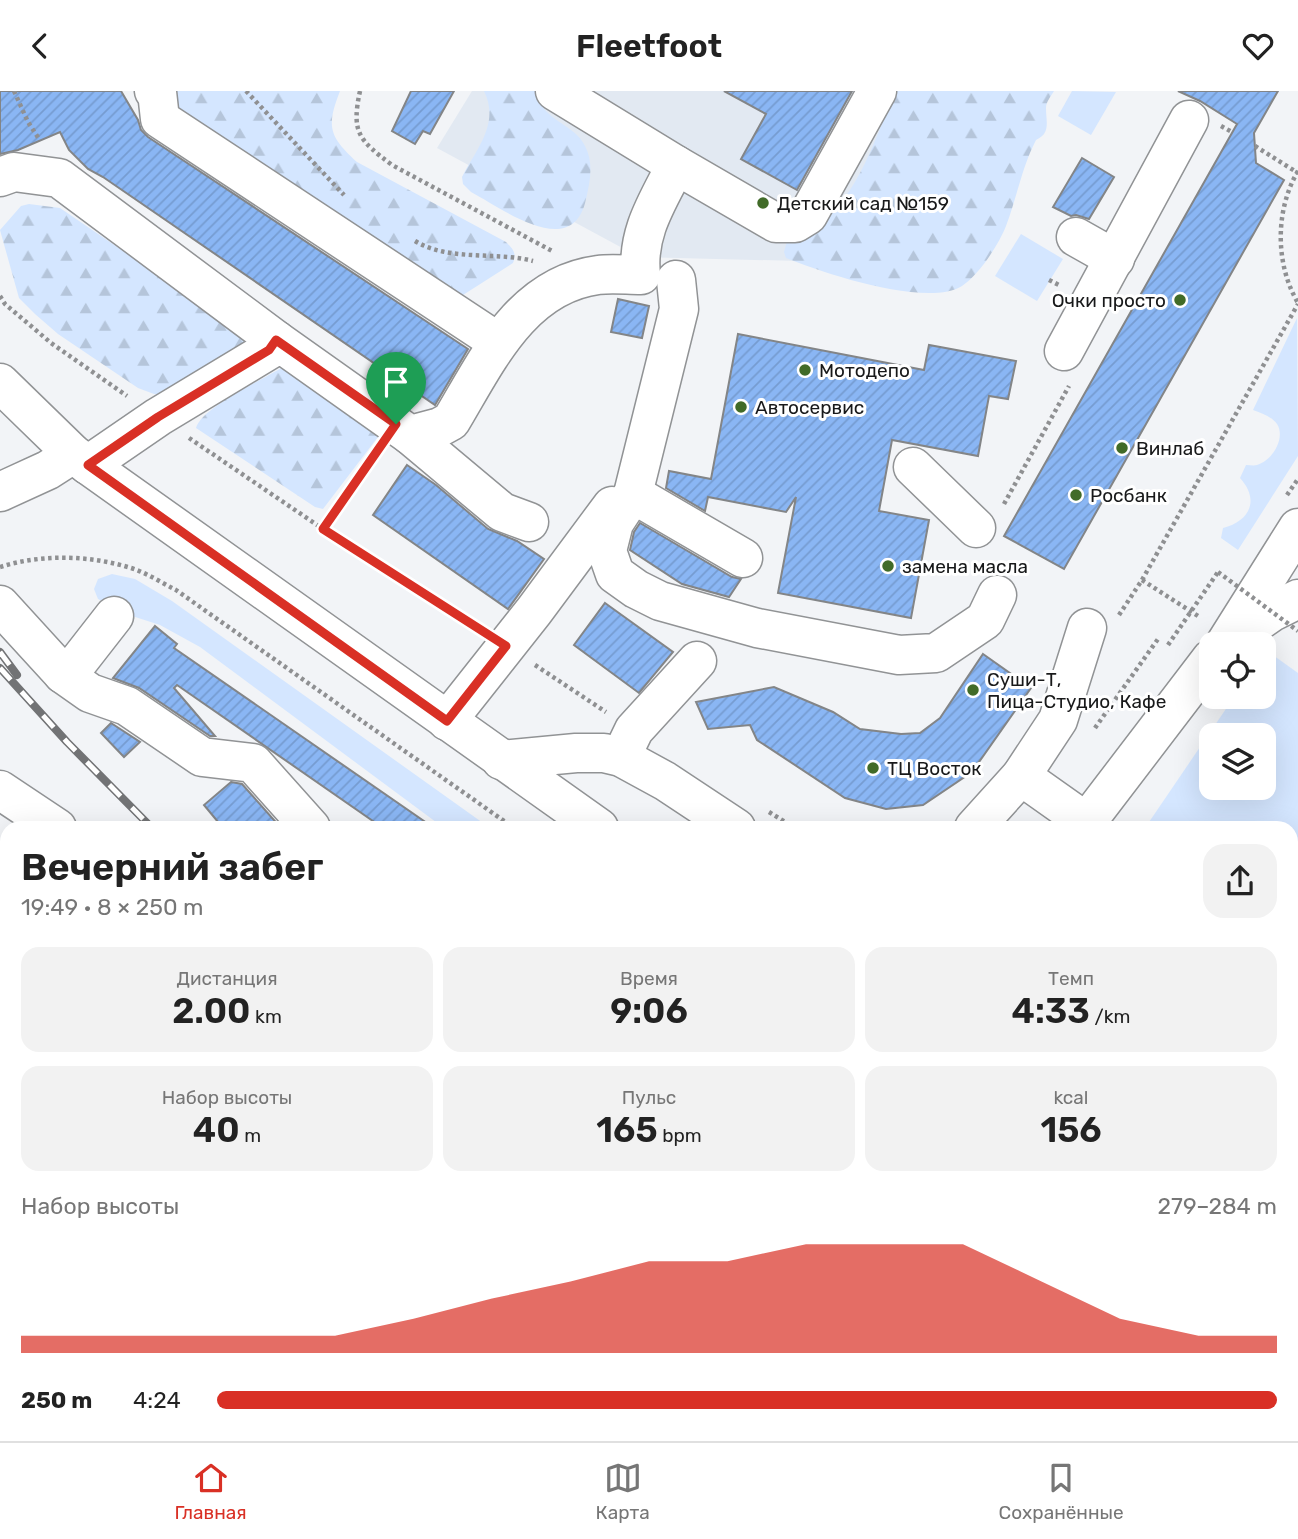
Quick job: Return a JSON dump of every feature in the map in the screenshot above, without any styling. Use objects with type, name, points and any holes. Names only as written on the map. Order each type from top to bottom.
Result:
[{"type":"main road","points":[[154,91],[157,92],[160,119],[498,342]]},
{"type":"main road","points":[[555,91],[776,223],[795,223],[808,215],[877,91]]},
{"type":"main road","points":[[1063,351],[1189,120]]},
{"type":"main road","points":[[403,429],[440,427],[451,421],[498,342],[534,302],[582,280],[641,275],[639,257],[645,227],[676,165]]},
{"type":"main road","points":[[0,177],[14,173],[59,178],[276,340],[403,429],[502,512],[529,522]]},
{"type":"main road","points":[[1076,237],[1115,259]]},
{"type":"main road","points":[[676,280],[679,309],[636,482],[614,523],[607,551],[615,574],[660,601],[757,628],[899,655],[936,653],[985,620],[997,595]]},
{"type":"main road","points":[[0,492],[80,459],[158,417],[269,350],[276,340]]},
{"type":"main road","points":[[0,383],[80,459],[587,821]]},
{"type":"main road","points":[[913,467],[976,528]]},
{"type":"main road","points":[[636,482],[743,558]]},
{"type":"main road","points":[[447,721],[636,482]]},
{"type":"main road","points":[[1233,632],[1298,529]]},
{"type":"main road","points":[[1243,632],[1272,612],[1298,599]]},
{"type":"main road","points":[[0,605],[63,674],[90,693],[127,706],[202,757],[253,763],[305,821]]},
{"type":"main road","points":[[63,674],[75,666],[114,616]]},
{"type":"main road","points":[[980,821],[1021,776],[1058,720],[1103,622]]},
{"type":"main road","points":[[621,757],[634,730],[696,661]]},
{"type":"main road","points":[[1087,821],[1199,675]]},
{"type":"main road","points":[[501,760],[576,753],[604,753],[621,757],[665,781],[725,821]]},
{"type":"main road","points":[[1021,776],[1079,821]]},
{"type":"main road","points":[[0,790],[46,821]]},
{"type":"path","points":[[14,91],[28,122],[42,143]]},
{"type":"path","points":[[246,91],[349,200]]},
{"type":"path","points":[[360,91],[355,121],[368,147],[392,165],[582,280]]},
{"type":"path","points":[[1103,622],[1142,580],[1298,303],[1283,270],[1281,230],[1283,211],[1298,172],[1255,146]]},
{"type":"path","points":[[412,239],[423,246],[455,254],[535,261],[555,274],[582,280]]},
{"type":"path","points":[[0,296],[51,343],[158,417],[323,529],[595,705]]},
{"type":"path","points":[[323,529],[403,429]]},
{"type":"path","points":[[0,567],[40,558],[92,560],[132,569],[176,590],[504,821]]},
{"type":"path","points":[[1168,645],[1218,572],[1298,631]]},
{"type":"path","points":[[1142,580],[1192,612]]},
{"type":"shaded area","name":"Детский сад №159","points":[[472,91],[1046,91],[955,265],[639,257],[437,148]]},
{"type":"green space","points":[[168,91],[340,91],[333,114],[333,130],[341,145],[357,162],[506,242],[514,251],[513,263],[463,295],[441,294],[183,121]]},
{"type":"green space","points":[[484,91],[537,91],[546,111],[582,140],[590,159],[589,186],[579,217],[567,227],[552,229],[518,218],[471,192],[463,184],[462,177],[488,125],[488,103]]},
{"type":"green space","points":[[896,91],[1054,91],[1046,106],[1046,130],[1031,150],[999,241],[982,267],[968,281],[946,292],[901,291],[875,286],[786,258],[784,252],[787,241],[816,225],[844,198],[865,164]]},
{"type":"green space","points":[[1072,91],[1116,92],[1091,135],[1058,116]]},
{"type":"green space","points":[[29,204],[60,208],[245,334],[248,343],[168,395],[154,394],[138,388],[58,334],[19,298],[0,230],[21,206]]},
{"type":"green space","points":[[1021,234],[1063,259],[1037,301],[995,276]]},
{"type":"green space","points":[[1297,318],[1298,456],[1238,550],[1221,538],[1223,528],[1240,520],[1249,509],[1250,494],[1240,478],[1246,465],[1257,465],[1268,459],[1280,436],[1275,421],[1253,410]]},
{"type":"green space","points":[[283,367],[381,433],[323,509],[315,507],[196,428],[209,411]]},
{"type":"green space","points":[[112,574],[135,579],[172,601],[480,821],[435,821],[200,647],[160,625],[129,615],[98,599],[94,589],[98,579]]},
{"type":"green space","points":[[1276,657],[1298,673],[1298,821],[1150,821],[1199,749],[1199,800],[1276,800],[1276,723],[1216,723],[1226,709],[1276,709]]},
{"type":"building","points":[[0,91],[121,91],[141,130],[148,137],[468,349],[435,405],[88,169],[69,150],[60,132],[18,150],[0,154]]},
{"type":"building","points":[[411,91],[454,91],[430,134],[423,131],[415,144],[392,131]]},
{"type":"building","points":[[724,91],[852,91],[797,190],[741,159],[766,114]]},
{"type":"building","points":[[1178,91],[1278,91],[1254,133],[1256,163],[1284,180],[1064,569],[1004,536],[1237,124]]},
{"type":"building","points":[[1082,158],[1114,177],[1089,219],[1071,216],[1053,207]]},
{"type":"building","points":[[618,299],[649,306],[642,338],[611,332]]},
{"type":"building","points":[[738,334],[924,370],[929,345],[1016,361],[1008,399],[989,396],[978,456],[892,440],[879,511],[929,520],[911,618],[778,593],[796,497],[786,512],[708,497],[705,511],[666,488],[669,471],[711,479]]},
{"type":"building","points":[[407,465],[436,485],[488,529],[517,541],[544,559],[508,609],[373,515]]},
{"type":"building","points":[[640,523],[732,577],[741,579],[729,597],[682,584],[630,550],[634,532]]},
{"type":"building","points":[[605,603],[673,652],[639,693],[574,645]]},
{"type":"building","points":[[155,626],[177,644],[174,648],[424,821],[373,821],[177,685],[174,688],[215,736],[210,736],[139,688],[113,678]]},
{"type":"building","points":[[983,654],[1031,688],[972,772],[923,805],[886,809],[845,798],[757,740],[750,725],[708,729],[696,702],[774,687],[833,712],[860,729],[901,734],[920,733],[940,718]]},
{"type":"building","points":[[111,723],[140,742],[124,757],[101,733]]},
{"type":"building","points":[[231,782],[242,784],[275,821],[217,821],[204,805]]},
{"type":"railway","points":[[0,652],[17,675]]},
{"type":"railway","points":[[0,668],[67,742],[145,821]]},
{"type":"place","name":"Детский сад №159","points":[[763,203]]},
{"type":"place","name":"Очки просто","points":[[1180,300]]},
{"type":"place","name":"Мотодепо","points":[[805,370]]},
{"type":"place","name":"Автосервис","points":[[741,407]]},
{"type":"place","name":"Винлаб","points":[[1122,448]]},
{"type":"place","name":"Росбанк","points":[[1076,495]]},
{"type":"place","name":"замена масла","points":[[888,566]]},
{"type":"place","name":"Суши-Т, Пица-Студио, Кафе","points":[[973,690]]},
{"type":"place","name":"ТЦ Восток","points":[[873,768]]},
{"type":"route","points":[[276,340],[396,424],[323,529],[506,646],[447,721],[88,465],[158,417],[269,350],[276,340]]}]
